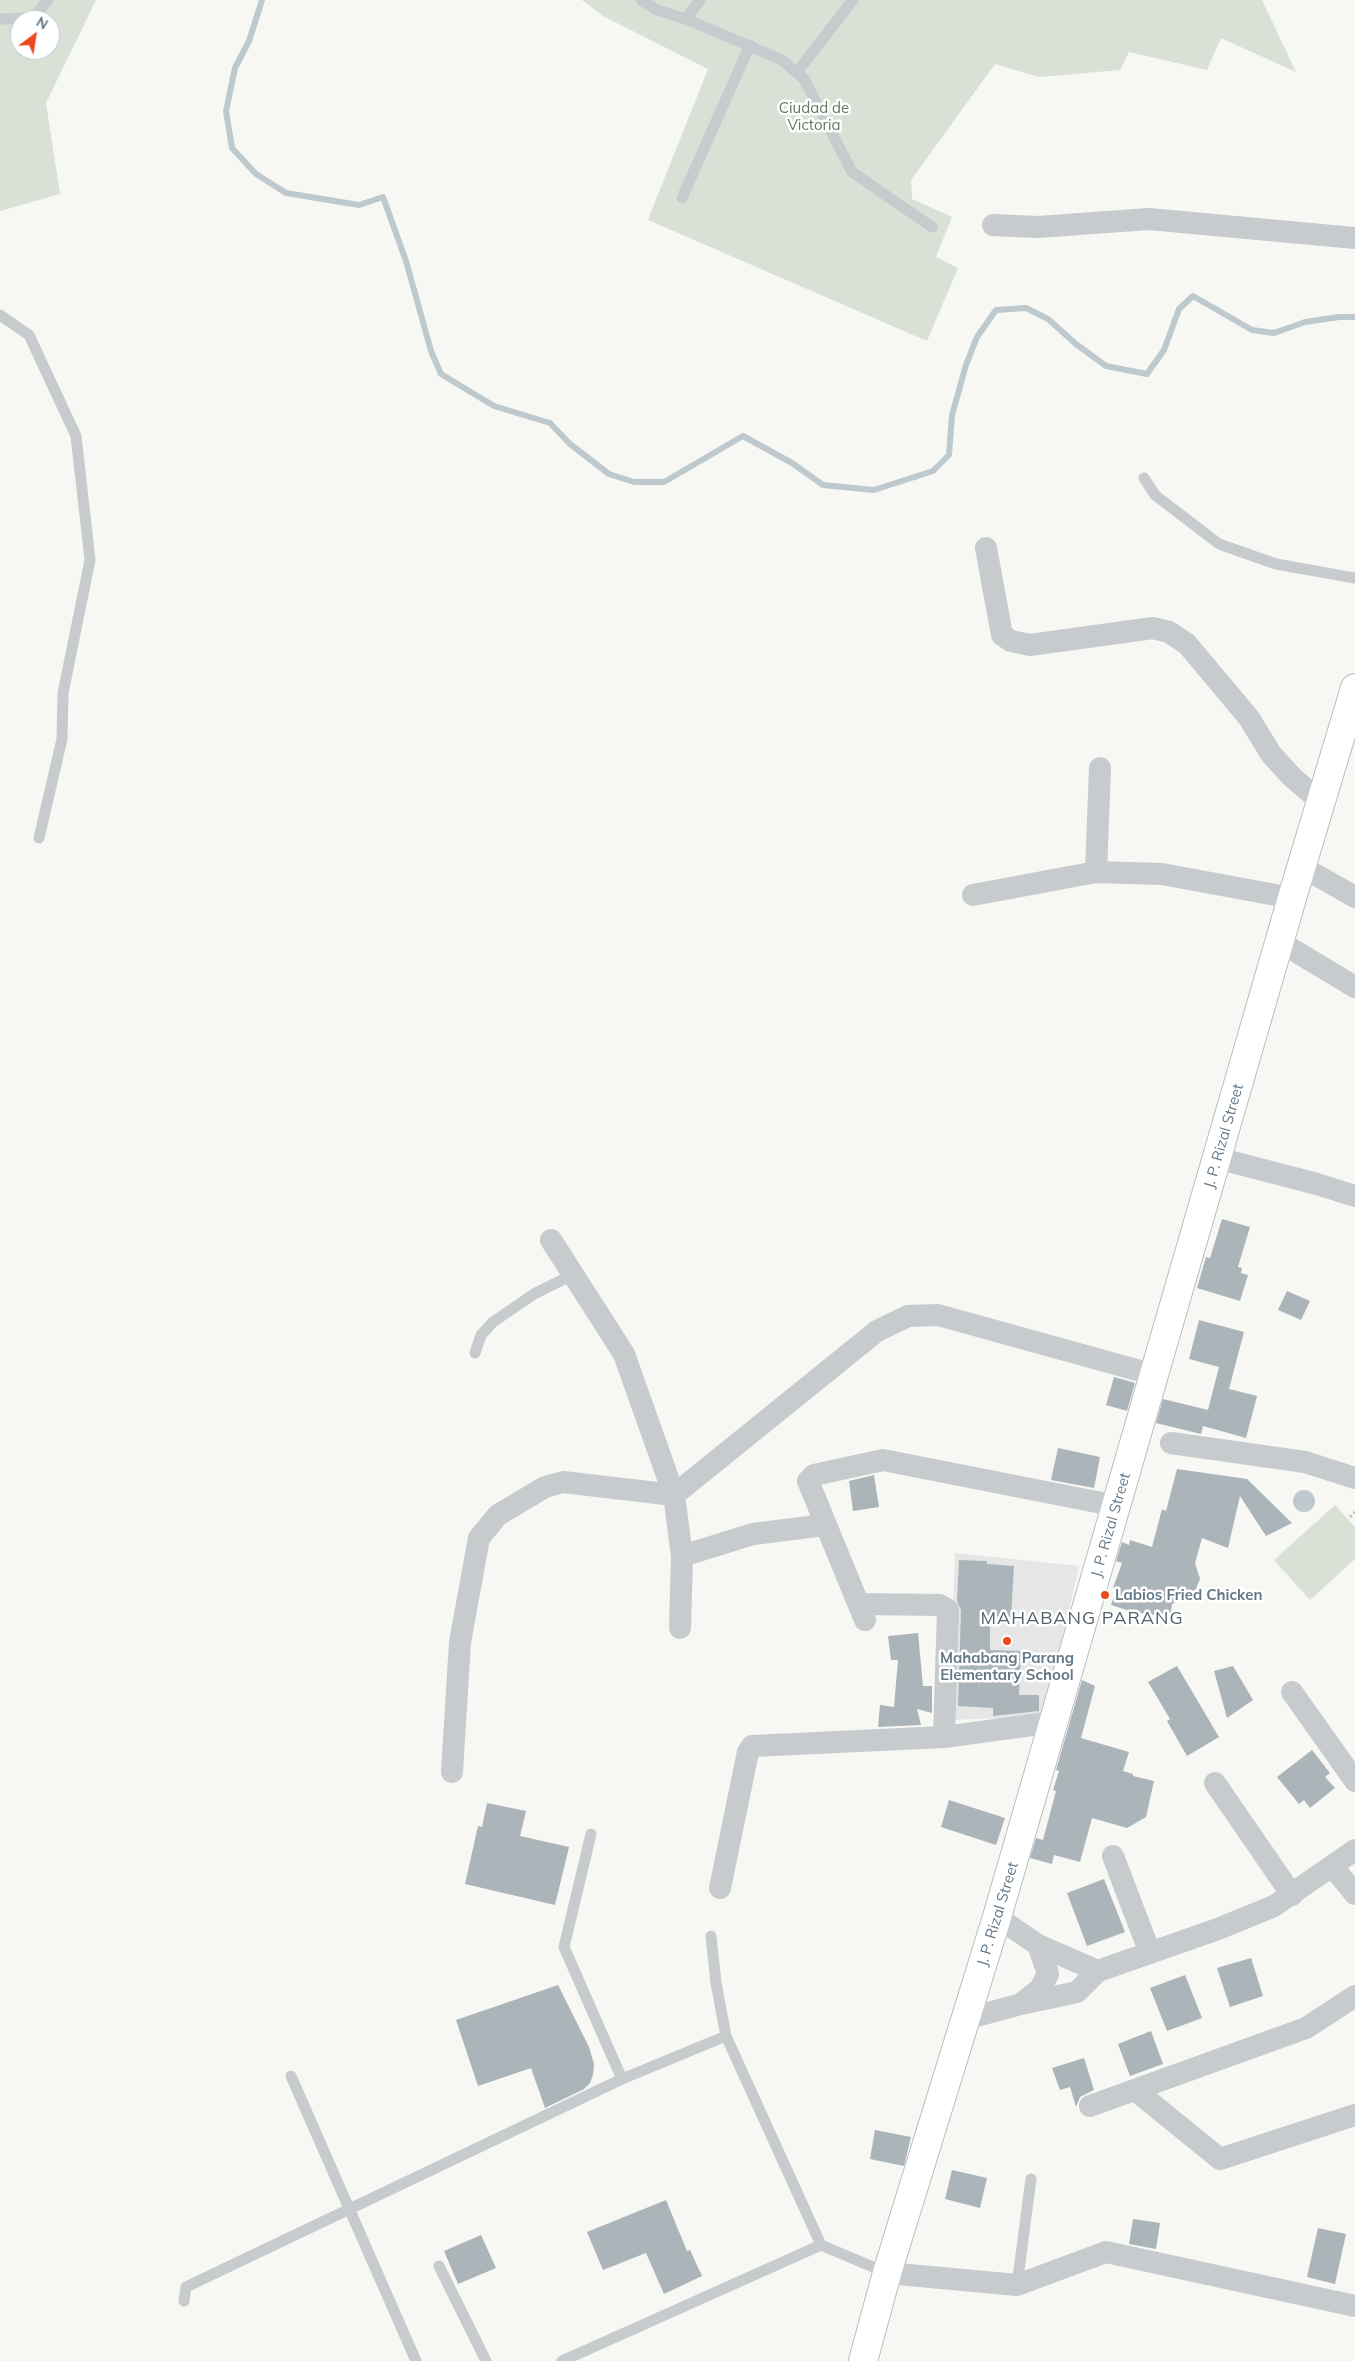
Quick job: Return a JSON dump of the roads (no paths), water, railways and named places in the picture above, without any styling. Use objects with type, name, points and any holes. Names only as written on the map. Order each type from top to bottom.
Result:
[{"type":"main road","name":"J. P. Rizal Street","points":[[863,2361],[887,2273],[998,1917],[1292,898],[1355,688]]},
{"type":"street","points":[[993,225],[1038,227],[1149,219],[1355,238]]},
{"type":"street","points":[[986,548],[1002,635],[1011,641],[1030,645],[1153,628],[1169,632],[1187,644],[1249,718],[1272,754],[1292,777],[1321,802]]},
{"type":"street","points":[[1096,872],[1100,768]]},
{"type":"street","points":[[1302,867],[1355,897]]},
{"type":"street","points":[[972,895],[1096,872],[1162,874],[1292,898]]},
{"type":"street","points":[[1280,942],[1355,987]]},
{"type":"street","points":[[1217,1158],[1355,1196]]},
{"type":"street","points":[[551,1240],[624,1354],[674,1496],[682,1556],[680,1628]]},
{"type":"street","points":[[452,1772],[460,1642],[480,1538],[498,1515],[545,1487],[563,1482],[674,1496],[876,1331],[908,1316],[938,1315],[1155,1375]]},
{"type":"street","points":[[1171,1443],[1305,1462],[1355,1478]]},
{"type":"street","points":[[944,1737],[948,1610],[940,1605],[862,1612],[825,1525],[808,1481],[810,1478],[883,1460],[1117,1506]]},
{"type":"street","points":[[682,1556],[753,1534],[825,1525]]},
{"type":"street","points":[[1292,1692],[1355,1781]]},
{"type":"street","points":[[720,1888],[748,1752],[752,1746],[944,1737],[1054,1722]]},
{"type":"street","points":[[1215,1783],[1292,1895]]},
{"type":"street","points":[[966,2018],[1077,1992],[1098,1971],[1226,1926],[1274,1906],[1355,1850]]},
{"type":"street","points":[[1114,1856],[1150,1952]]},
{"type":"street","points":[[1333,1867],[1355,1894]]},
{"type":"street","points":[[998,1917],[1038,1945],[1098,1971]]},
{"type":"street","points":[[1021,2004],[1040,1989],[1048,1974],[1038,1945]]},
{"type":"street","points":[[1090,2106],[1306,2028],[1355,1996]]},
{"type":"street","points":[[1135,2090],[1220,2159],[1355,2115]]},
{"type":"street","points":[[887,2273],[1017,2285],[1106,2252],[1355,2306]]},
{"type":"lane","points":[[0,19],[33,18],[48,0]]},
{"type":"lane","points":[[640,0],[656,10],[750,45],[782,60],[804,79],[852,172],[932,227]]},
{"type":"lane","points":[[686,20],[700,0]]},
{"type":"lane","points":[[797,72],[853,0]]},
{"type":"lane","points":[[682,198],[750,45]]},
{"type":"lane","points":[[0,315],[29,335],[76,436],[90,560],[64,693],[62,739],[39,838]]},
{"type":"lane","points":[[1144,478],[1155,495],[1220,544],[1276,564],[1355,578]]},
{"type":"lane","points":[[475,1353],[481,1334],[492,1322],[534,1294],[574,1274]]},
{"type":"lane","points":[[591,1834],[564,1947],[622,2079]]},
{"type":"lane","points":[[711,1936],[716,1983],[726,2036],[821,2246],[887,2273]]},
{"type":"lane","points":[[184,2301],[186,2287],[350,2207],[622,2079],[726,2036]]},
{"type":"lane","points":[[291,2076],[416,2361]]},
{"type":"lane","points":[[1017,2285],[1031,2179]]},
{"type":"lane","points":[[562,2361],[821,2246]]},
{"type":"lane","points":[[439,2266],[486,2361]]},
{"type":"waterway","points":[[262,0],[249,41],[235,68],[226,111],[232,148],[256,174],[286,193],[359,205],[383,197],[406,261],[431,351],[441,374],[494,406],[550,423],[570,444],[609,474],[634,482],[664,482],[743,436],[792,463],[823,485],[874,490],[933,471],[949,455],[952,415],[966,365],[977,337],[996,310],[1026,308],[1048,319],[1076,344],[1106,366],[1147,374],[1164,350],[1179,309],[1193,296],[1252,330],[1274,333],[1305,322],[1339,317],[1355,317]]},
{"type":"place","name":"Labios Fried Chicken","points":[[1105,1595]]},
{"type":"place","name":"Mahabang Parang Elementary School","points":[[1007,1641]]},
{"type":"district","name":"MAHABANG PARANG","points":[[1082,1619]]},
{"type":"park label","name":"Ciudad de Victoria","points":[[814,116]]}]
